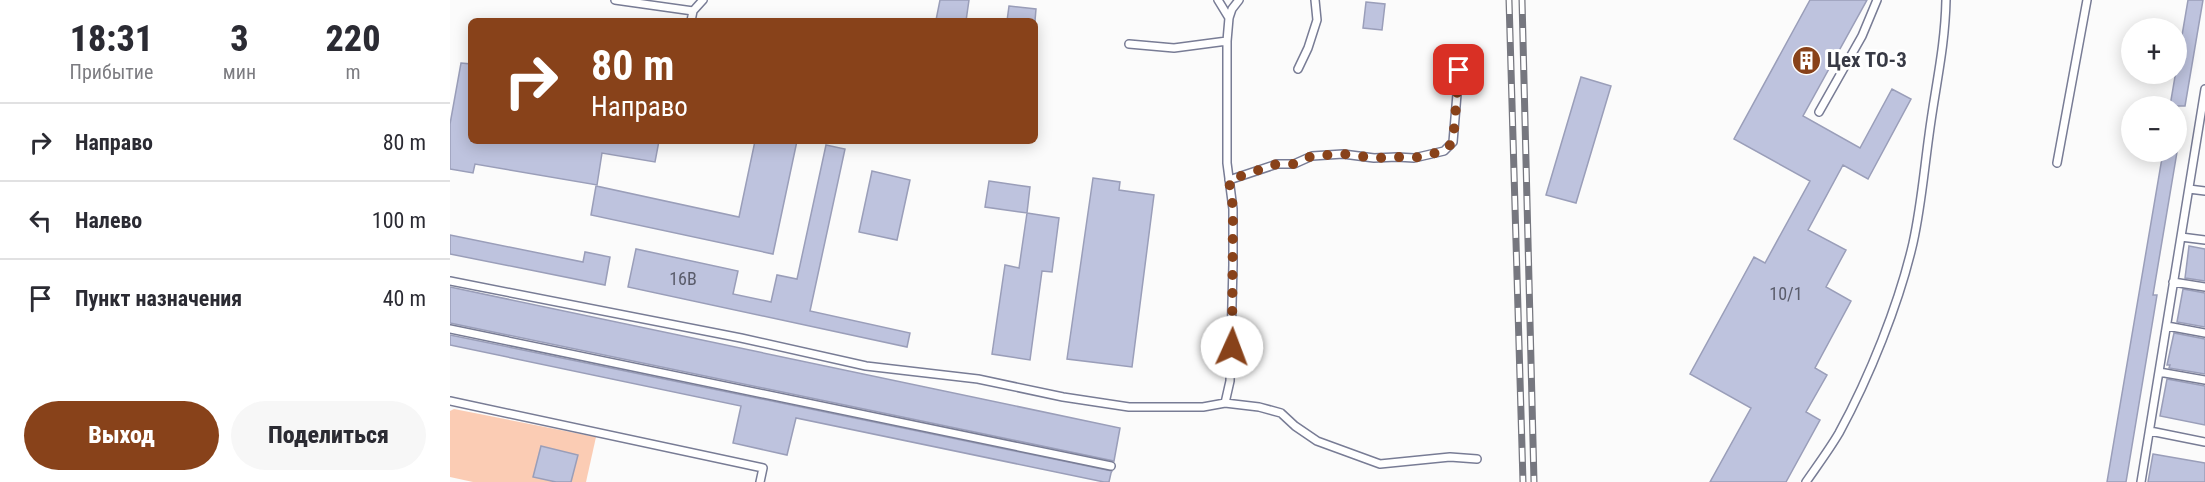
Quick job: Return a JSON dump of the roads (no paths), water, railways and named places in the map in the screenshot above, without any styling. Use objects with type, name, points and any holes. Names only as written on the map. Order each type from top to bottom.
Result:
[{"type":"lane","points":[[615,0],[693,11]]},
{"type":"lane","points":[[692,18],[693,11],[703,0]]},
{"type":"lane","points":[[1218,0],[1229,18]]},
{"type":"lane","points":[[1225,403],[1230,381],[1233,330],[1233,208],[1227,163],[1227,41],[1229,18],[1239,0]]},
{"type":"lane","points":[[1298,69],[1317,20],[1315,0]]},
{"type":"lane","points":[[1819,112],[1862,36],[1877,0]]},
{"type":"lane","points":[[1806,482],[1839,433],[1877,351],[1903,281],[1924,185],[1929,134],[1939,81],[1946,0]]},
{"type":"lane","points":[[2057,163],[2087,0]]},
{"type":"lane","points":[[1129,44],[1174,48],[1227,41]]},
{"type":"lane","points":[[1229,180],[1277,164],[1294,164],[1312,156],[1324,154],[1414,158],[1444,151],[1453,142],[1459,70]]},
{"type":"lane","points":[[2141,482],[2205,89]]},
{"type":"lane","points":[[2196,142],[2205,143]]},
{"type":"lane","points":[[2189,189],[2205,191]]},
{"type":"lane","points":[[2181,237],[2205,240]]},
{"type":"lane","points":[[450,281],[741,338],[866,366],[978,379],[1063,397],[1129,407],[1203,407],[1225,403],[1281,413],[1317,441],[1380,464],[1450,458],[1477,459]]},
{"type":"lane","points":[[2174,282],[2205,287]]},
{"type":"lane","points":[[2167,326],[2205,333]]},
{"type":"lane","points":[[450,329],[1111,466]]},
{"type":"lane","points":[[2159,372],[2205,380]]},
{"type":"lane","points":[[450,401],[763,468],[760,482]]},
{"type":"lane","points":[[2150,431],[2205,442]]},
{"type":"railway","points":[[1509,0],[1523,482]]},
{"type":"railway","points":[[1522,0],[1534,482]]},
{"type":"place","name":"Цех ТО-3","points":[[1806,60]]}]
